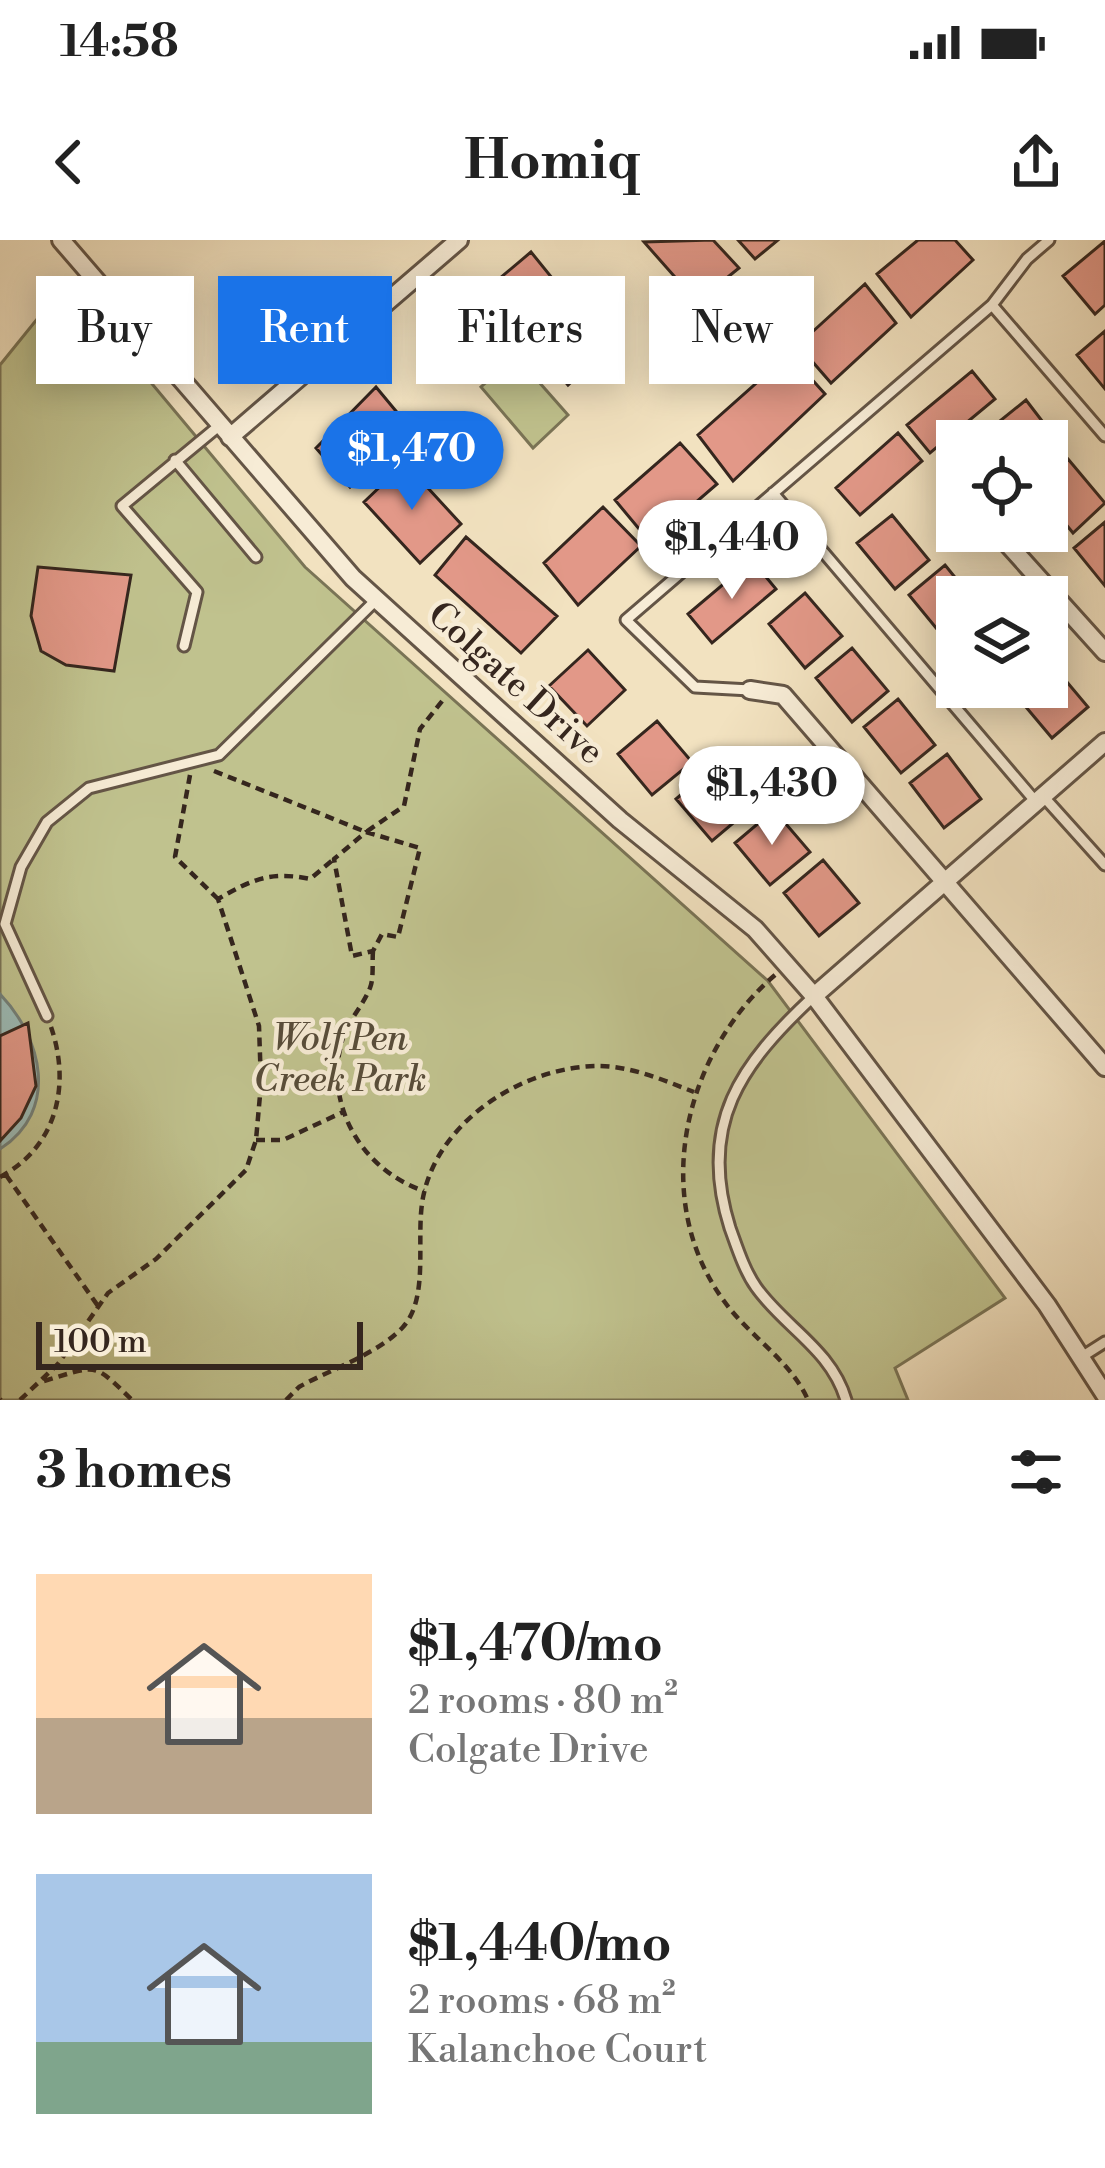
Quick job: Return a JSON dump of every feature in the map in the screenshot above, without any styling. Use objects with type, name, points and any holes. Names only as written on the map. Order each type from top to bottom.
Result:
[{"type":"street","name":"Colgate Drive","points":[[61,240],[377,599],[620,820],[754,929],[814,996],[1083,1356],[1105,1395]]},
{"type":"street","points":[[225,431],[459,240]]},
{"type":"street","points":[[1015,552],[1105,652]]},
{"type":"street","points":[[750,690],[783,695],[1105,1067]]},
{"type":"street","points":[[814,996],[1105,742]]},
{"type":"lane","points":[[750,690],[695,687],[626,620],[992,305],[1027,259],[1049,240]]},
{"type":"lane","points":[[992,305],[1105,436]]},
{"type":"lane","points":[[184,646],[197,592],[122,506],[175,460],[225,431]]},
{"type":"lane","points":[[175,460],[256,557]]},
{"type":"lane","points":[[773,493],[1039,799],[1105,865]]},
{"type":"lane","points":[[46,1016],[5,924],[21,867],[47,822],[89,788],[219,755],[377,599]]},
{"type":"lane","points":[[814,996],[752,1059],[729,1098],[718,1149],[722,1201],[756,1288],[813,1345],[840,1380],[846,1400]]},
{"type":"lane","points":[[1083,1356],[1105,1342]]},
{"type":"path","points":[[218,899],[250,880],[278,872],[310,879],[404,806],[419,729],[443,700]]},
{"type":"path","points":[[20,1400],[40,1383],[98,1306],[229,1192],[246,1170],[256,1140],[259,1026],[218,899],[175,857],[192,763],[366,832],[420,848],[398,937],[382,934],[373,951],[371,986],[351,1014],[335,1080],[343,1112],[376,1166],[424,1191]]},
{"type":"path","points":[[334,859],[352,956],[373,951]]},
{"type":"path","points":[[46,1016],[59,1052],[62,1094],[44,1139],[3,1176],[98,1306]]},
{"type":"path","points":[[286,1400],[299,1387],[405,1325],[418,1296],[424,1191],[459,1129],[495,1099],[536,1076],[600,1066],[634,1070],[694,1092]]},
{"type":"path","points":[[256,1140],[283,1140],[343,1112]]},
{"type":"path","points":[[40,1383],[91,1368],[104,1370],[132,1400]]},
{"type":"green space","name":"Wolf Pen Creek Park","points":[[36,320],[36,384],[152,384],[305,567],[768,981],[1005,1298],[895,1368],[908,1400],[0,1400],[0,365]]},
{"type":"green space","points":[[541,384],[568,415],[533,448],[481,387]]},
{"type":"water","points":[[0,994],[26,1031],[38,1073],[31,1115],[0,1149]]},
{"type":"building","points":[[713,240],[739,268],[729,276],[674,276],[644,242]]},
{"type":"building","points":[[738,240],[778,240],[755,259]]},
{"type":"building","points":[[918,240],[955,240],[973,260],[911,317],[877,274]]},
{"type":"building","points":[[1105,241],[1105,305],[1095,314],[1063,276]]},
{"type":"building","points":[[531,252],[550,276],[502,276]]},
{"type":"building","points":[[865,284],[896,323],[831,383],[814,363],[814,330]]},
{"type":"building","points":[[1105,331],[1105,389],[1077,355]]},
{"type":"building","points":[[972,371],[995,399],[970,420],[936,420],[936,448],[930,453],[907,425]]},
{"type":"building","points":[[814,382],[825,394],[733,481],[698,435],[755,384]]},
{"type":"building","points":[[376,387],[410,428],[350,487],[316,448]]},
{"type":"building","points":[[1026,400],[1041,420],[1001,420]]},
{"type":"building","points":[[898,433],[922,461],[860,515],[836,488]]},
{"type":"building","points":[[680,443],[717,484],[650,542],[615,500]]},
{"type":"building","points":[[1068,459],[1105,503],[1073,533],[1068,527]]},
{"type":"building","points":[[405,463],[461,524],[420,563],[364,502]]},
{"type":"building","points":[[603,507],[641,546],[578,605],[544,563]]},
{"type":"building","points":[[892,515],[929,560],[895,589],[857,543]]},
{"type":"building","points":[[1105,522],[1105,586],[1074,548]]},
{"type":"building","points":[[466,537],[557,616],[521,653],[435,575]]},
{"type":"building","points":[[752,560],[776,589],[712,643],[688,614]]},
{"type":"building","points":[[945,565],[954,576],[936,576],[936,628],[909,595]]},
{"type":"building","points":[[38,567],[131,575],[114,671],[66,665],[41,651],[31,616]]},
{"type":"building","points":[[805,593],[842,636],[805,668],[769,624]]},
{"type":"building","points":[[852,648],[888,691],[852,722],[816,678]]},
{"type":"building","points":[[588,650],[625,690],[587,726],[549,686]]},
{"type":"building","points":[[1068,683],[1088,707],[1052,738],[1027,708],[1068,708]]},
{"type":"building","points":[[898,699],[935,745],[901,773],[864,727]]},
{"type":"building","points":[[657,721],[692,762],[652,795],[618,754]]},
{"type":"building","points":[[947,754],[981,799],[944,828],[910,783]]},
{"type":"building","points":[[716,765],[751,808],[712,841],[676,799]]},
{"type":"building","points":[[774,810],[810,852],[770,885],[735,843]]},
{"type":"building","points":[[823,860],[859,903],[819,936],[784,893]]},
{"type":"building","points":[[28,1023],[36,1086],[21,1118],[0,1141],[0,1036]]}]
